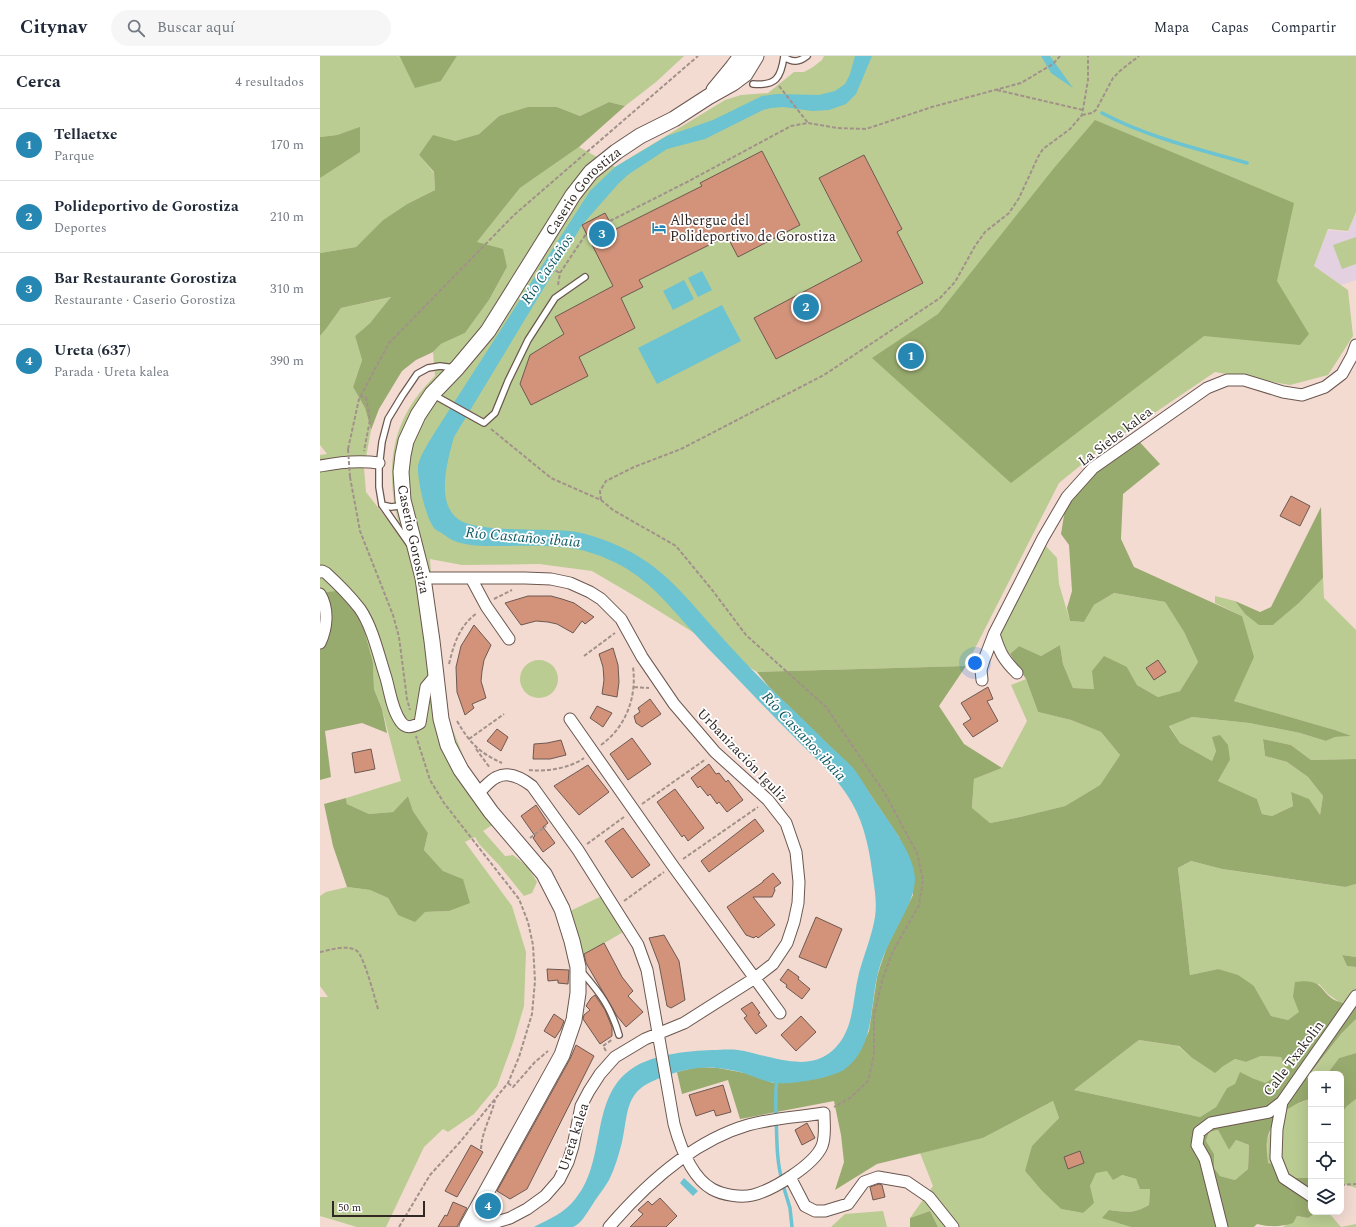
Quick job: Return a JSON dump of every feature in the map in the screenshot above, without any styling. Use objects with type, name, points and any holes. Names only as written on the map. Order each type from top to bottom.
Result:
[{"type":"street","name":"Caserio Gorostiza","points":[[715,94],[740,56]]},
{"type":"street","points":[[746,56],[744,71],[749,79]]},
{"type":"street","name":"Caserio Gorostiza","points":[[568,1039],[574,1020],[578,993],[578,967],[562,909],[544,874],[492,812],[461,770],[448,745],[441,719],[442,672],[432,641],[423,578],[403,500],[401,472],[403,455],[406,440],[418,415],[432,394],[457,368],[488,331],[573,195],[591,172],[616,152],[640,136],[674,119],[715,94],[749,79],[756,56]]},
{"type":"street","name":"La Siebe kalea","points":[[982,680],[981,670],[994,634],[1043,538],[1067,497],[1093,468],[1207,388],[1227,380],[1244,380],[1283,392],[1302,395],[1325,387],[1342,374],[1356,345]]},
{"type":"street","points":[[320,466],[362,460],[379,462]]},
{"type":"street","points":[[320,572],[322,571],[326,573],[360,610],[370,628],[395,712],[402,723],[413,727],[420,723],[426,687],[442,672]]},
{"type":"street","name":"Urbanización Iguliz","points":[[423,578],[551,579],[570,583],[601,599],[616,613],[626,627],[642,657],[674,704],[715,752],[768,800],[786,823],[796,852],[799,882],[798,903],[787,943],[773,964],[754,978],[684,1023],[658,1033]]},
{"type":"street","points":[[471,578],[486,606],[509,639]]},
{"type":"street","points":[[320,594],[323,599],[326,616],[325,632],[320,643]]},
{"type":"street","points":[[994,634],[999,650],[1008,664],[1017,673]]},
{"type":"street","points":[[570,719],[673,866],[780,1012]]},
{"type":"street","points":[[478,793],[497,777],[511,775],[527,782],[539,794],[578,850],[638,945],[647,970],[672,1112],[679,1140],[685,1156],[700,1180],[712,1189],[737,1196],[753,1196],[773,1187],[790,1177],[810,1162],[821,1148],[824,1136],[824,1113],[749,1125],[719,1136],[685,1156],[662,1175],[626,1207],[609,1227]]},
{"type":"street","name":"Calle Txakolin","points":[[1222,1227],[1205,1160],[1196,1145],[1199,1132],[1211,1123],[1269,1112],[1282,1102],[1356,996]]},
{"type":"street","name":"Ureta kalea","points":[[473,1225],[490,1224],[510,1218],[545,1196],[559,1180],[568,1162],[573,1146],[581,1106],[600,1074],[615,1057],[658,1033]]},
{"type":"street","name":"Ureta kalea","points":[[473,1225],[562,1055],[568,1039]]},
{"type":"street","points":[[1282,1102],[1277,1129],[1276,1158],[1284,1178],[1308,1194]]},
{"type":"street","points":[[790,1177],[805,1206],[814,1211],[825,1210],[848,1204],[864,1182],[878,1177],[907,1182],[929,1196],[953,1227]]},
{"type":"lane","points":[[749,79],[761,84],[774,81],[779,76],[782,69],[784,56],[792,62],[801,61],[807,56]]},
{"type":"lane","points":[[432,394],[484,423],[495,413],[508,381],[528,340],[555,298],[585,277]]},
{"type":"lane","points":[[418,556],[382,505],[379,487],[379,462],[382,442],[388,419],[417,374],[428,368],[440,366],[457,368]]},
{"type":"lane","points":[[382,505],[391,507],[399,506],[403,500]]},
{"type":"lane","points":[[578,967],[600,994],[614,1018],[619,1035]]},
{"type":"path","points":[[399,1227],[430,1175],[460,1142],[508,1083],[519,1057],[532,1014],[535,981],[533,945],[528,922],[519,899],[444,803],[430,780],[413,727],[407,699],[399,637],[360,531],[350,476],[348,449],[352,424],[360,396],[389,343],[514,215],[698,56]]},
{"type":"path","points":[[610,221],[689,181],[791,126],[808,123],[837,128],[866,129],[932,107],[1021,83],[1042,72],[1053,64],[1060,56]]},
{"type":"path","points":[[601,500],[600,491],[606,482],[634,467],[681,448],[824,375],[940,298],[955,282],[975,246],[985,232],[1009,213],[1019,198],[1038,157],[1043,150],[1070,129],[1082,115],[1088,80],[1088,56]]},
{"type":"path","points":[[1082,115],[1092,113],[1096,110],[1113,78],[1139,56]]},
{"type":"path","points":[[996,90],[1083,110]]},
{"type":"path","points":[[784,91],[808,123]]},
{"type":"path","points":[[555,298],[560,273],[586,234]]},
{"type":"path","points":[[542,263],[560,273]]},
{"type":"path","points":[[360,396],[366,397],[370,420],[362,460]]},
{"type":"path","points":[[484,423],[551,478],[601,500],[613,510],[676,546],[713,591],[746,635],[826,707],[884,792],[917,853],[923,880],[919,905],[892,953],[882,981],[874,1015],[874,1054],[868,1081],[850,1098],[824,1113]]},
{"type":"path","points":[[442,672],[455,640],[470,618],[497,598],[514,590]]},
{"type":"path","points":[[584,656],[626,627]]},
{"type":"path","points":[[524,769],[536,770],[566,766],[580,761],[605,742],[624,720],[631,703],[634,687],[632,661]]},
{"type":"path","points":[[469,739],[504,714]]},
{"type":"path","points":[[456,720],[497,777]]},
{"type":"path","points":[[474,746],[488,756],[506,765]]},
{"type":"path","points":[[578,850],[715,752]]},
{"type":"path","points":[[615,908],[768,800]]},
{"type":"path","points":[[520,845],[556,819]]},
{"type":"path","points":[[320,952],[341,948],[352,948],[358,951],[363,959],[378,1009]]},
{"type":"path","points":[[508,1083],[513,1087],[535,1062],[549,1050]]},
{"type":"path","points":[[481,1149],[485,1128],[492,1112],[495,1099]]},
{"type":"path","points":[[1344,1186],[1356,1184]]},
{"type":"shaded area","points":[[1356,213],[1356,280],[1341,285],[1314,266],[1328,230],[1348,232]]},
{"type":"green space","points":[[320,56],[397,56],[441,81],[457,56],[684,56],[656,82],[625,106],[609,102],[580,116],[557,107],[499,116],[479,134],[455,141],[419,155],[434,173],[435,190],[407,204],[383,220],[356,247],[320,253],[320,178],[360,128],[337,135],[320,137]]},
{"type":"green space","points":[[398,56],[457,56],[441,81],[415,88],[400,57]]},
{"type":"green space","points":[[824,56],[1356,56],[1356,212],[1348,231],[1328,229],[1314,266],[1348,290],[1353,336],[1328,375],[1290,385],[1215,372],[1097,452],[1059,483],[966,666],[757,672],[592,571],[539,564],[462,565],[430,559],[436,643],[449,720],[468,768],[503,818],[483,831],[505,856],[513,855],[528,867],[537,882],[532,893],[524,896],[499,865],[479,844],[475,837],[465,842],[512,906],[526,952],[524,1006],[514,1040],[497,1086],[474,1114],[448,1132],[443,1129],[424,1147],[386,1227],[357,1227],[320,1216],[320,997],[328,997],[320,986],[320,896],[326,892],[347,887],[370,890],[388,898],[398,915],[449,911],[463,879],[443,871],[424,850],[428,833],[413,811],[408,796],[393,812],[369,814],[347,804],[346,798],[401,781],[382,709],[374,689],[373,663],[320,593],[320,455],[327,454],[320,445],[320,336],[341,308],[392,297],[370,323],[355,336],[362,360],[353,387],[365,408],[371,430],[364,468],[366,492],[404,541],[396,512],[393,489],[393,453],[397,436],[411,405],[435,376],[433,352],[441,344],[465,333],[489,300],[507,267],[477,242],[520,188],[579,147],[615,167],[725,100],[741,95],[768,93],[794,72],[804,72],[822,60]]},
{"type":"green space","points":[[609,102],[625,106],[579,147],[520,188],[477,242],[503,249],[507,267],[489,300],[465,333],[441,344],[433,352],[416,360],[402,371],[379,409],[371,430],[365,408],[353,387],[362,360],[355,336],[370,323],[391,297],[341,308],[320,336],[320,253],[356,247],[383,220],[407,204],[435,190],[434,172],[419,155],[433,135],[455,141],[479,134],[499,116],[528,107],[557,107],[580,116]]},
{"type":"green space","points":[[1095,120],[1294,203],[1277,281],[1309,334],[1300,345],[1204,336],[1011,483],[872,358],[938,314],[1054,168]]},
{"type":"green space","points":[[360,127],[360,152],[320,178],[320,137],[337,135]]},
{"type":"green space","points":[[1356,237],[1356,264],[1342,269],[1333,245]]},
{"type":"green space","points":[[1136,438],[1160,464],[1123,494],[1121,539],[1134,567],[1242,616],[1254,657],[1234,701],[1351,736],[1335,737],[1326,741],[1300,733],[1249,723],[1192,717],[1169,726],[1180,743],[1212,761],[1216,751],[1212,737],[1220,735],[1228,745],[1230,760],[1218,781],[1257,799],[1262,814],[1272,816],[1293,806],[1291,792],[1309,799],[1320,815],[1323,796],[1308,777],[1287,762],[1265,756],[1263,739],[1291,745],[1311,760],[1356,759],[1356,884],[1345,887],[1222,869],[1191,861],[1178,868],[1190,975],[1218,969],[1238,975],[1254,986],[1271,1016],[1288,1020],[1299,1012],[1293,997],[1295,982],[1313,982],[1322,988],[1333,999],[1342,1003],[1356,1004],[1356,1019],[1341,1034],[1312,1071],[1308,1071],[1308,1100],[1303,1101],[1282,1114],[1272,1126],[1269,1133],[1267,1144],[1268,1163],[1286,1168],[1292,1178],[1308,1178],[1308,1215],[1313,1215],[1308,1218],[1297,1216],[1293,1223],[1275,1226],[1257,1224],[1254,1227],[1131,1227],[1102,1218],[1109,1210],[1130,1212],[1139,1210],[1149,1205],[1150,1189],[1140,1189],[1136,1179],[1122,1175],[1113,1180],[1107,1171],[1096,1173],[1090,1186],[1094,1203],[1083,1213],[1061,1209],[1042,1191],[1025,1171],[1032,1146],[1059,1118],[1053,1101],[983,1138],[877,1164],[835,1190],[844,1162],[841,1135],[834,1101],[740,1119],[728,1080],[682,1094],[677,1072],[698,1067],[718,1068],[745,1073],[773,1083],[786,1083],[824,1077],[843,1070],[861,1048],[869,1031],[877,977],[881,964],[887,947],[913,895],[899,837],[853,769],[769,687],[757,672],[966,666],[939,706],[964,744],[1002,768],[974,779],[972,808],[990,823],[1065,806],[1100,785],[1120,755],[1101,732],[1071,720],[1038,712],[1026,679],[1010,654],[1019,646],[1041,656],[1060,645],[1063,664],[1073,688],[1094,689],[1092,671],[1104,656],[1127,667],[1137,685],[1158,697],[1180,691],[1198,662],[1184,632],[1165,602],[1114,593],[1094,605],[1084,622],[1070,621],[1067,608],[1072,591],[1069,545],[1061,534],[1067,497]],"holes":[[[1139,1040],[1179,1046],[1191,1057],[1215,1073],[1235,1059],[1246,1062],[1261,1056],[1281,1057],[1286,1071],[1265,1083],[1240,1072],[1235,1084],[1227,1088],[1216,1107],[1200,1117],[1074,1090]],[[1218,1130],[1229,1150],[1236,1140],[1249,1145],[1248,1169],[1235,1180],[1220,1176],[1214,1168],[1214,1154],[1206,1141],[1209,1132]]]},
{"type":"green space","points":[[1321,507],[1323,578],[1299,603],[1273,625],[1259,625],[1245,614],[1235,601],[1260,612],[1271,607]]},
{"type":"green space","points":[[1045,545],[1057,558],[1059,584],[1070,621],[1084,622],[1094,605],[1114,593],[1165,602],[1184,632],[1198,662],[1180,691],[1158,697],[1137,685],[1127,667],[1095,689],[1073,688],[1063,664],[1060,645],[1041,656],[1019,646],[1010,654],[1003,648],[1000,634],[1004,622]]},
{"type":"green space","points":[[1323,578],[1324,598],[1356,630],[1356,759],[1311,760],[1291,745],[1263,739],[1265,756],[1287,762],[1308,777],[1323,796],[1320,815],[1291,793],[1293,806],[1272,816],[1262,814],[1257,799],[1218,781],[1230,760],[1213,737],[1216,751],[1212,761],[1180,743],[1169,725],[1192,717],[1249,723],[1300,733],[1326,741],[1335,737],[1349,736],[1335,730],[1234,701],[1242,616],[1215,603],[1215,596],[1235,601],[1245,614],[1273,625],[1299,603]]},
{"type":"green space","points":[[336,591],[354,611],[364,630],[373,663],[374,689],[382,709],[387,733],[362,723],[325,731],[331,777],[320,780],[320,593]]},
{"type":"green space","points":[[535,660],[543,660],[553,665],[557,672],[557,686],[553,693],[543,698],[535,698],[525,693],[523,690],[520,683],[520,675],[525,665],[528,663]]},
{"type":"green space","points":[[1026,679],[1038,712],[1071,720],[1101,732],[1120,755],[1100,785],[1065,806],[990,823],[972,809],[974,779],[1002,768],[1027,721],[1011,685]]},
{"type":"green space","points":[[408,796],[413,811],[428,833],[424,850],[443,871],[463,879],[470,903],[449,911],[425,912],[415,922],[398,915],[388,898],[370,890],[347,887],[333,846],[324,804],[346,798],[347,804],[369,814],[393,812]]},
{"type":"green space","points":[[1191,861],[1222,869],[1344,887],[1356,884],[1356,957],[1342,955],[1347,966],[1356,967],[1356,1004],[1339,1002],[1328,994],[1319,984],[1293,997],[1300,1013],[1288,1020],[1271,1016],[1254,986],[1218,969],[1190,975],[1178,868]]},
{"type":"green space","points":[[602,896],[625,931],[582,956],[570,911]]},
{"type":"green space","points":[[1342,955],[1356,957],[1356,967],[1347,966]]},
{"type":"green space","points":[[1356,1019],[1356,1053],[1339,1058],[1329,1071],[1313,1071],[1341,1034]]},
{"type":"green space","points":[[1139,1040],[1178,1046],[1191,1057],[1222,1067],[1235,1059],[1246,1062],[1261,1056],[1281,1057],[1286,1071],[1265,1084],[1252,1078],[1227,1088],[1216,1107],[1200,1117],[1074,1090]]},
{"type":"green space","points":[[1356,1053],[1356,1099],[1344,1110],[1344,1071],[1329,1071],[1339,1058]]},
{"type":"green space","points":[[1356,1099],[1356,1188],[1344,1184],[1344,1110]]},
{"type":"green space","points":[[1308,1100],[1308,1178],[1292,1178],[1286,1168],[1268,1163],[1267,1141],[1273,1122],[1292,1106]]},
{"type":"green space","points":[[1053,1101],[1059,1118],[1047,1131],[1025,1171],[1042,1191],[1061,1209],[1083,1213],[1090,1186],[1096,1172],[1107,1171],[1136,1179],[1140,1188],[1150,1189],[1149,1205],[1139,1210],[1130,1212],[1109,1210],[1131,1227],[938,1227],[930,1211],[910,1218],[933,1186],[920,1153],[983,1138]]},
{"type":"green space","points":[[1218,1130],[1229,1150],[1236,1140],[1249,1145],[1248,1169],[1235,1180],[1220,1176],[1214,1168],[1214,1154],[1206,1141],[1209,1132]]},
{"type":"green space","points":[[883,1211],[887,1227],[831,1227],[845,1214]]},
{"type":"green space","points":[[930,1211],[938,1227],[910,1227],[910,1218]]},
{"type":"green space","points":[[1313,1215],[1331,1215],[1341,1227],[1283,1227],[1297,1216],[1308,1218]]},
{"type":"green space","points":[[1356,1224],[1356,1227],[1341,1227]]},
{"type":"water","points":[[855,56],[872,56],[856,94],[846,104],[829,110],[812,111],[783,107],[763,110],[705,139],[667,149],[629,174],[619,183],[582,225],[454,437],[445,480],[445,491],[447,502],[451,511],[458,519],[467,523],[494,528],[557,530],[591,535],[625,549],[653,566],[676,586],[762,680],[854,769],[905,847],[910,858],[915,878],[914,890],[910,901],[881,962],[866,1038],[861,1050],[845,1069],[822,1078],[791,1083],[765,1081],[737,1071],[721,1068],[684,1070],[653,1081],[637,1092],[632,1099],[627,1115],[621,1147],[613,1171],[609,1180],[583,1218],[573,1227],[534,1227],[562,1212],[576,1198],[586,1182],[592,1165],[604,1110],[611,1093],[621,1078],[636,1066],[663,1056],[703,1050],[738,1050],[786,1061],[798,1062],[822,1058],[832,1051],[845,1034],[849,1025],[859,973],[874,924],[876,902],[872,869],[866,839],[857,812],[840,785],[652,588],[622,566],[600,556],[584,551],[552,546],[476,546],[453,540],[435,529],[428,517],[419,480],[419,462],[435,432],[590,191],[615,167],[667,136],[713,120],[762,96],[777,94],[819,95],[835,91],[845,84],[850,74]]},
{"type":"water","points":[[1041,56],[1050,56],[1073,88],[1051,73]]},
{"type":"water","points":[[702,271],[712,290],[698,297],[688,278]]},
{"type":"water","points":[[684,280],[694,299],[673,310],[663,291]]},
{"type":"water","points":[[722,305],[741,341],[657,384],[638,348]]},
{"type":"water","points":[[684,1178],[698,1191],[693,1196],[680,1183]]},
{"type":"building","points":[[762,151],[800,225],[738,257],[727,236],[639,280],[643,287],[621,298],[635,328],[579,357],[588,376],[531,405],[520,384],[530,355],[564,334],[555,317],[613,286],[582,225],[605,213],[614,230],[702,186],[700,183]]},
{"type":"building","points":[[864,155],[902,229],[897,232],[923,283],[776,359],[754,318],[862,261],[819,178]]},
{"type":"building","points":[[1291,496],[1310,506],[1300,526],[1280,516]]},
{"type":"building","points":[[528,596],[551,596],[562,599],[574,603],[594,617],[585,624],[582,621],[573,633],[557,624],[548,622],[536,621],[521,625],[505,603]]},
{"type":"building","points":[[474,625],[491,645],[484,660],[481,681],[486,698],[472,704],[474,708],[465,715],[457,692],[456,667],[461,646]]},
{"type":"building","points":[[613,648],[618,665],[619,682],[617,697],[602,694],[604,680],[603,667],[599,654]]},
{"type":"building","points":[[1158,660],[1166,672],[1154,680],[1146,668]]},
{"type":"building","points":[[988,687],[993,699],[987,701],[998,721],[973,737],[963,724],[971,719],[961,703]]},
{"type":"building","points":[[650,699],[661,714],[642,727],[636,723],[634,716],[640,712],[638,708]]},
{"type":"building","points":[[597,706],[612,713],[603,727],[590,718]]},
{"type":"building","points":[[497,729],[508,737],[501,751],[487,741]]},
{"type":"building","points":[[632,738],[651,764],[628,780],[610,754]]},
{"type":"building","points":[[561,740],[566,755],[550,759],[533,759],[534,744]]},
{"type":"building","points":[[371,749],[375,769],[355,773],[352,753]]},
{"type":"building","points":[[709,764],[716,774],[719,773],[726,782],[728,780],[743,800],[727,812],[719,802],[717,804],[710,794],[708,796],[700,786],[698,788],[691,778]]},
{"type":"building","points":[[588,765],[609,792],[579,815],[554,786]]},
{"type":"building","points":[[675,789],[704,828],[688,841],[684,835],[682,837],[657,802]]},
{"type":"building","points":[[536,805],[548,823],[543,827],[555,843],[543,852],[533,838],[535,836],[521,816]]},
{"type":"building","points":[[755,819],[764,831],[709,872],[701,861]]},
{"type":"building","points":[[623,828],[650,865],[632,878],[605,841]]},
{"type":"building","points":[[773,873],[781,883],[774,888],[775,890],[772,897],[753,897],[775,925],[758,938],[756,936],[754,938],[746,935],[727,907],[763,882]]},
{"type":"building","points":[[816,917],[842,929],[826,968],[799,957]]},
{"type":"building","points":[[664,935],[679,961],[685,1000],[671,1008],[667,1006],[659,964],[649,938]]},
{"type":"building","points":[[604,943],[622,977],[633,991],[628,996],[643,1012],[626,1027],[617,1016],[586,963],[584,954]]},
{"type":"building","points":[[547,969],[569,970],[568,984],[558,983],[558,980],[548,981]]},
{"type":"building","points":[[788,969],[799,977],[798,979],[810,989],[802,999],[786,987],[787,985],[780,980]]},
{"type":"building","points":[[595,995],[605,1010],[612,1027],[612,1036],[600,1044],[583,1019],[584,1015],[590,1010],[586,1006]]},
{"type":"building","points":[[752,1002],[760,1013],[758,1014],[767,1026],[756,1034],[744,1018],[747,1016],[741,1009]]},
{"type":"building","points":[[554,1014],[564,1021],[555,1038],[544,1031]]},
{"type":"building","points":[[801,1016],[816,1032],[796,1051],[781,1035]]},
{"type":"building","points":[[576,1045],[594,1056],[527,1189],[510,1199],[497,1191],[570,1059]]},
{"type":"building","points":[[723,1085],[731,1112],[716,1116],[714,1110],[696,1116],[689,1095]]},
{"type":"building","points":[[807,1123],[815,1138],[802,1145],[795,1130]]},
{"type":"building","points":[[471,1145],[483,1152],[457,1197],[445,1191]]},
{"type":"building","points":[[1080,1151],[1084,1163],[1068,1169],[1064,1157]]},
{"type":"building","points":[[879,1184],[882,1185],[885,1197],[873,1200],[870,1187]]},
{"type":"building","points":[[660,1198],[677,1216],[666,1227],[630,1227],[643,1214],[638,1210],[648,1201],[652,1205]]},
{"type":"building","points":[[453,1202],[467,1208],[457,1227],[438,1227],[445,1215],[447,1216]]},
{"type":"waterway","points":[[1102,113],[1155,136],[1247,163]]},
{"type":"waterway","points":[[777,1080],[777,1147],[782,1180]]},
{"type":"waterway","points":[[783,1185],[790,1208],[792,1227]]},
{"type":"place","name":"Albergue del Polideportivo de Gorostiza","points":[[659,228]]},
{"type":"place","name":"Bar Restaurante Gorostiza","points":[[602,234]]},
{"type":"place","name":"Polideportivo de Gorostiza","points":[[806,307]]},
{"type":"place","name":"Tellaetxe","points":[[911,356]]},
{"type":"place","name":"Ureta (637)","points":[[488,1206]]},
{"type":"water label","name":"Río Castaños","points":[[547,269]]},
{"type":"water label","name":"Río Castaños ibaia","points":[[523,537]]},
{"type":"water label","name":"Río Castaños ibaia","points":[[804,736]]}]
